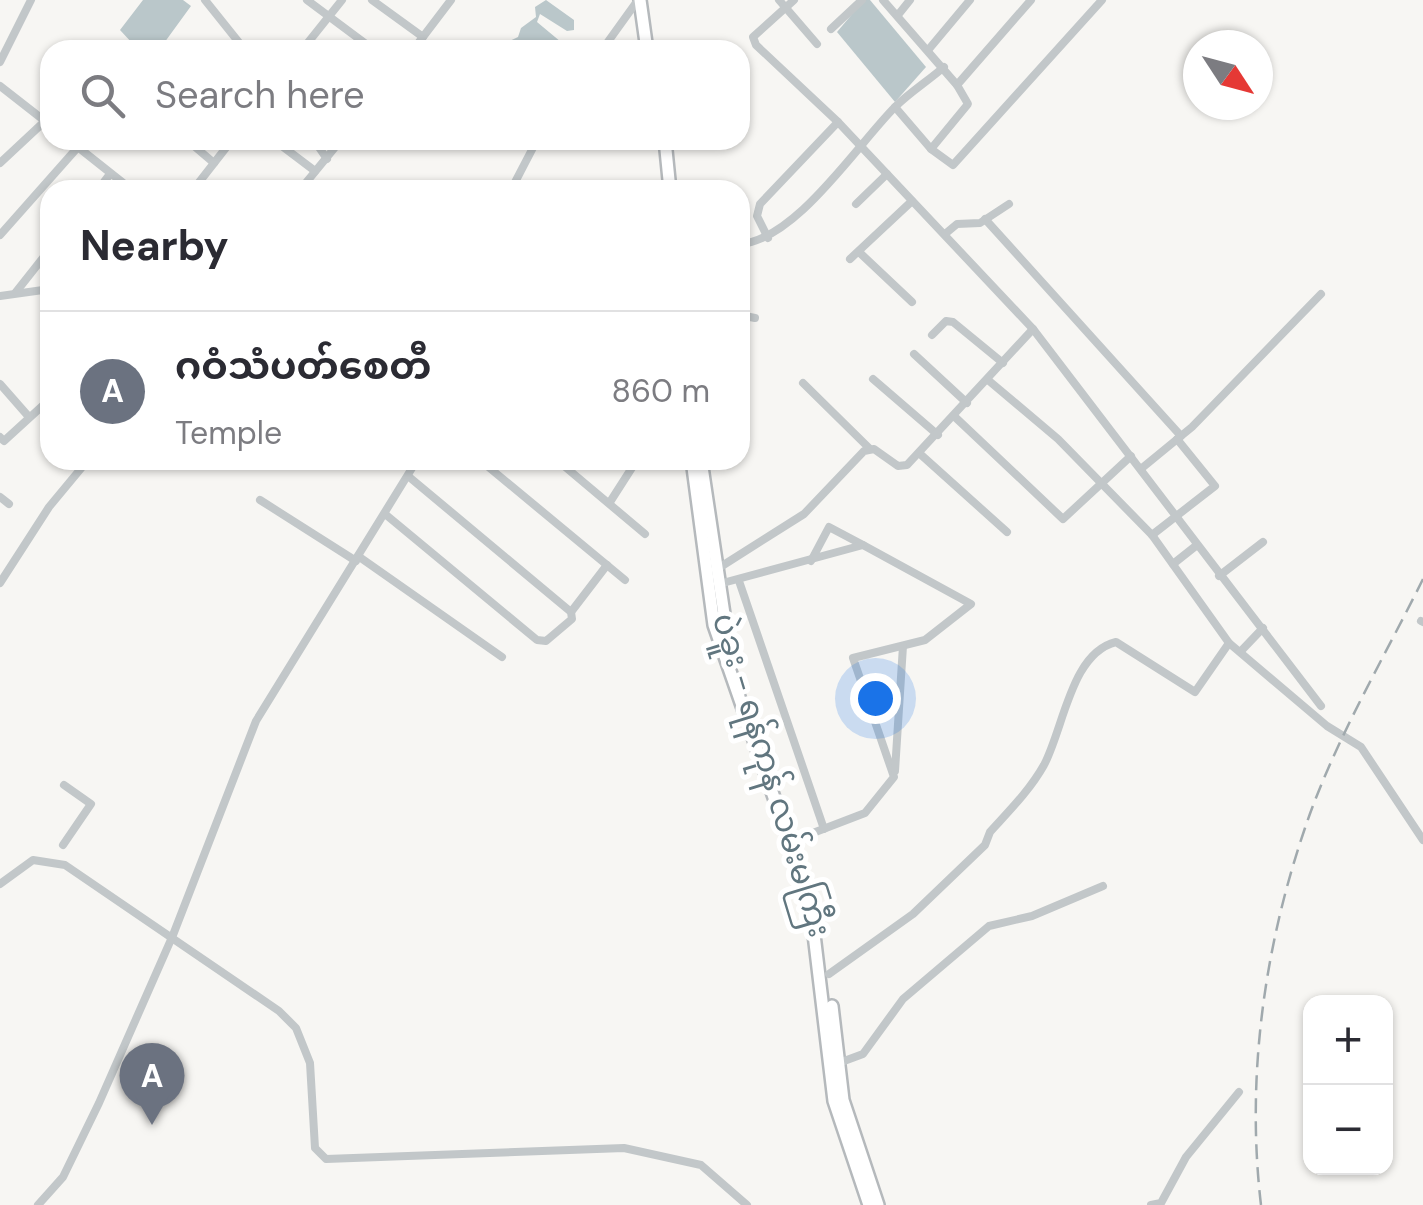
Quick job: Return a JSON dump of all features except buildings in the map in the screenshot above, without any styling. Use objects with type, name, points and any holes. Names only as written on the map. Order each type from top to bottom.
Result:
[{"type":"highway","points":[[640,2],[648,40]]},
{"type":"highway","points":[[663,150],[665,180]]},
{"type":"highway","name":"ပဲခူး - ရန်ကုန် လမ်းမကြီး","points":[[694,470],[726,666],[817,900],[829,974],[833,1065],[852,1137],[878,1205]]},
{"type":"highway","name":"ပဲခူး - ရန်ကုန် လမ်းမကြီး","points":[[702,470],[712,577]]},
{"type":"highway","name":"ပဲခူး - ရန်ကုန် လမ်းမကြီး","points":[[795,840],[820,959],[844,1138],[869,1205]]},
{"type":"street","points":[[0,62],[31,0]]},
{"type":"street","points":[[205,0],[237,40]]},
{"type":"street","points":[[307,0],[361,40]]},
{"type":"street","points":[[311,40],[342,0]]},
{"type":"street","points":[[372,0],[423,37]]},
{"type":"street","points":[[421,40],[449,4],[436,0]]},
{"type":"street","points":[[620,0],[640,2]]},
{"type":"street","points":[[794,0],[782,4],[763,24],[753,37],[756,45],[838,122],[1033,329],[1321,706]]},
{"type":"street","points":[[831,29],[862,0]]},
{"type":"street","points":[[883,0],[929,48],[968,104],[931,149]]},
{"type":"street","points":[[898,15],[910,0]]},
{"type":"street","points":[[929,48],[970,0]]},
{"type":"street","points":[[957,85],[1031,0]]},
{"type":"street","points":[[895,107],[931,149],[952,165],[1102,0]]},
{"type":"street","points":[[610,40],[640,2]]},
{"type":"street","points":[[782,4],[817,44]]},
{"type":"street","points":[[750,242],[768,238],[862,149],[895,107],[944,67]]},
{"type":"street","points":[[0,86],[40,117]]},
{"type":"street","points":[[768,238],[758,216],[760,204],[838,122]]},
{"type":"street","points":[[0,162],[40,129]]},
{"type":"street","points":[[49,180],[75,150]]},
{"type":"street","points":[[82,150],[118,180]]},
{"type":"street","points":[[199,150],[214,163]]},
{"type":"street","points":[[201,180],[224,150]]},
{"type":"street","points":[[287,150],[315,171]]},
{"type":"street","points":[[321,150],[327,159]]},
{"type":"street","points":[[308,180],[333,150]]},
{"type":"street","points":[[516,180],[532,150]]},
{"type":"street","points":[[106,180],[110,174]]},
{"type":"street","points":[[856,204],[887,174]]},
{"type":"street","points":[[0,235],[40,190]]},
{"type":"street","points":[[850,260],[912,201]]},
{"type":"street","points":[[945,234],[957,224],[985,219],[1009,204]]},
{"type":"street","points":[[985,219],[1179,437],[1215,486],[1152,535]]},
{"type":"street","points":[[859,252],[912,302]]},
{"type":"street","points":[[16,292],[40,262]]},
{"type":"street","points":[[0,296],[40,290]]},
{"type":"street","points":[[1142,468],[1179,437],[1321,294]]},
{"type":"street","points":[[750,317],[755,318]]},
{"type":"street","points":[[932,335],[946,321],[953,322],[1003,363]]},
{"type":"street","points":[[803,384],[869,448],[898,466],[938,434],[1033,329]]},
{"type":"street","points":[[914,354],[968,403]]},
{"type":"street","points":[[874,379],[938,434]]},
{"type":"street","points":[[988,380],[1058,439],[1152,535],[1228,642],[1361,748],[1423,840]]},
{"type":"street","points":[[0,384],[29,417]]},
{"type":"street","points":[[0,437],[4,441],[40,408]]},
{"type":"street","points":[[954,417],[1057,517],[1070,516],[1131,456]]},
{"type":"street","points":[[712,577],[804,514],[869,448]]},
{"type":"street","points":[[919,453],[1007,532]]},
{"type":"street","points":[[0,583],[49,507],[80,470]]},
{"type":"street","points":[[38,1205],[70,1162],[173,935],[256,721],[412,470]]},
{"type":"street","points":[[492,470],[625,580]]},
{"type":"street","points":[[570,470],[645,534]]},
{"type":"street","points":[[610,502],[629,470]]},
{"type":"street","points":[[408,476],[572,612]]},
{"type":"street","points":[[0,497],[9,504]]},
{"type":"street","points":[[260,500],[357,558],[502,657]]},
{"type":"street","points":[[384,514],[537,640],[546,641],[565,628],[572,612],[607,565]]},
{"type":"street","points":[[810,560],[829,527],[971,604],[926,640],[853,658],[894,778]]},
{"type":"street","points":[[1219,576],[1264,542]]},
{"type":"street","points":[[712,577],[739,581],[862,545]]},
{"type":"street","points":[[1173,564],[1197,545]]},
{"type":"street","points":[[739,581],[824,829]]},
{"type":"street","points":[[1242,650],[1263,628]]},
{"type":"street","points":[[829,974],[913,914],[986,845],[990,832],[1046,760],[1066,716],[1076,678],[1105,644],[1116,642],[1195,692],[1228,642]]},
{"type":"street","points":[[795,840],[865,814],[894,778],[903,646]]},
{"type":"street","points":[[63,864],[62,844],[91,804],[64,785]]},
{"type":"street","points":[[0,884],[32,860],[63,864],[173,935],[296,1028],[310,1063],[315,1148],[326,1160],[624,1148],[701,1165],[747,1205]]},
{"type":"street","points":[[833,1065],[863,1054],[903,999],[990,926],[1032,916],[1103,886]]},
{"type":"street","points":[[1150,1205],[1162,1203],[1186,1158],[1239,1092]]},
{"type":"shaded area","points":[[143,0],[183,0],[191,6],[166,40],[129,40],[120,30]]},
{"type":"shaded area","points":[[546,0],[574,20],[574,30],[567,31],[540,14],[537,22],[559,40],[512,40],[536,17],[535,7]]},
{"type":"shaded area","points":[[864,0],[870,0],[926,67],[895,102],[837,32]]},
{"type":"railway","points":[[1261,1205],[1256,1109],[1262,1014],[1291,873],[1330,764],[1423,579]]},
{"type":"place","name":"ဂဝံသံပတ်စေတီ","points":[[152,1125]]}]
